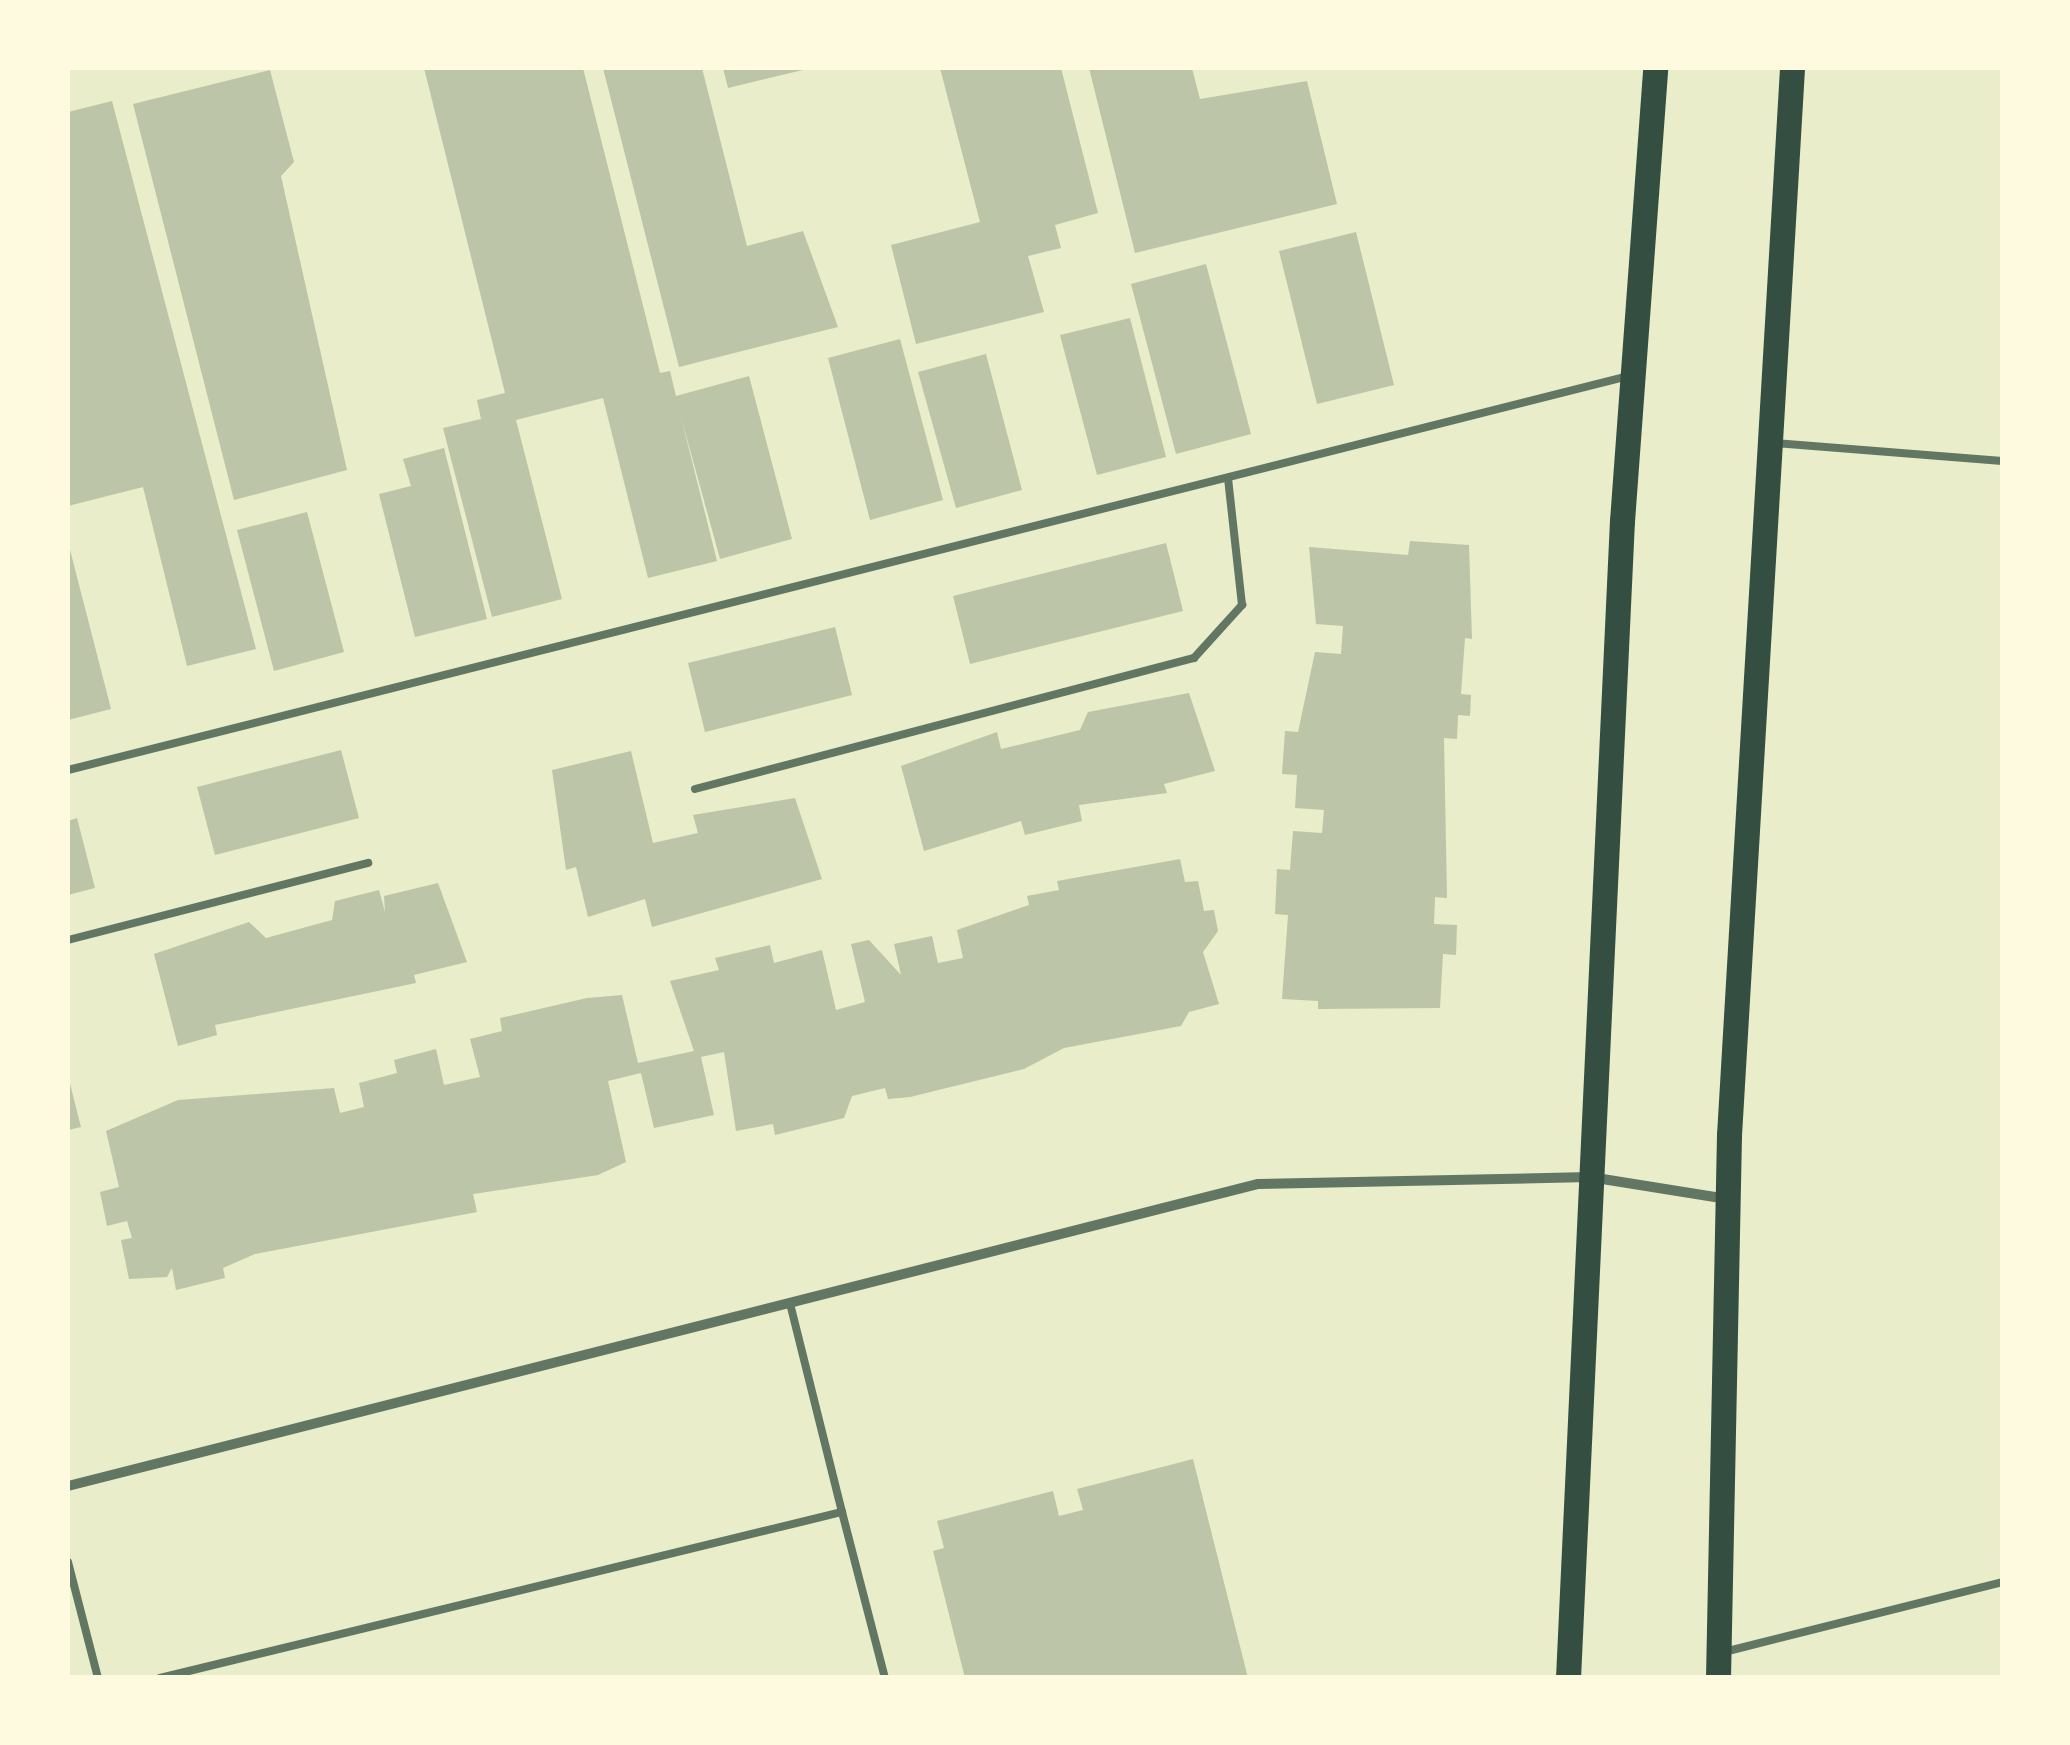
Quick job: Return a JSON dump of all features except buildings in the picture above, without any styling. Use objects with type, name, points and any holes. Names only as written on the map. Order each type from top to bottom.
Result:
[{"type":"main road","points":[[1568,1678],[1622,521],[1638,374],[1655,68]]},
{"type":"main road","points":[[1719,1665],[1728,1199],[1765,442],[1792,68]]},
{"type":"street","points":[[68,1486],[1258,1184],[1590,1177],[1728,1199]]},
{"type":"lane","points":[[68,770],[1638,374]]},
{"type":"lane","points":[[1765,442],[2002,461]]},
{"type":"lane","points":[[695,790],[1194,658],[1242,605],[1228,478]]},
{"type":"lane","points":[[68,940],[368,863]]},
{"type":"lane","points":[[790,1304],[885,1678]]},
{"type":"lane","points":[[160,1678],[842,1512]]},
{"type":"lane","points":[[68,1562],[98,1678]]},
{"type":"lane","points":[[1719,1665],[2002,1582]]}]
